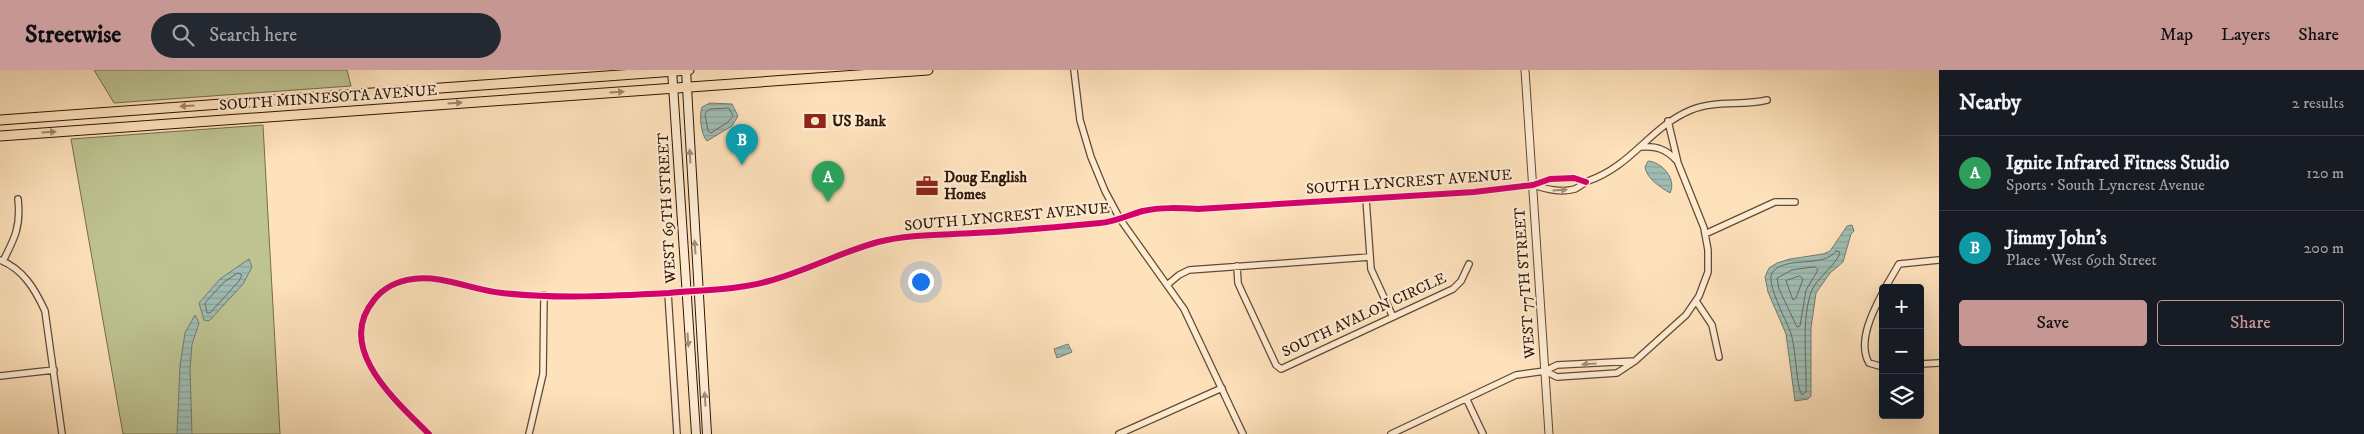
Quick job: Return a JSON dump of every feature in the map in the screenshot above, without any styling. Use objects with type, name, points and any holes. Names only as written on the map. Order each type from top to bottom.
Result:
[{"type":"main road","name":"SOUTH MINNESOTA AVENUE","points":[[0,120],[687,70]]},
{"type":"main road","name":"WEST 69TH STREET","points":[[687,70],[686,87],[707,434]]},
{"type":"main road","name":"SOUTH MINNESOTA AVENUE","points":[[0,136],[928,70]]},
{"type":"main road","name":"WEST 69TH STREET","points":[[672,71],[685,292],[696,434]]},
{"type":"street","points":[[1074,70],[1080,120],[1091,157],[1105,191],[1120,219],[1184,309],[1243,434]]},
{"type":"street","name":"WEST 77TH STREET","points":[[1525,70],[1549,434]]},
{"type":"street","points":[[1533,185],[1550,190],[1575,188],[1611,172],[1668,121],[1694,108],[1767,100]]},
{"type":"street","points":[[1544,371],[1557,377],[1617,373],[1635,361],[1686,314],[1696,301],[1708,272],[1708,250],[1705,234],[1678,163],[1668,121]]},
{"type":"street","points":[[1641,146],[1657,147],[1669,152],[1678,163]]},
{"type":"street","points":[[1533,185],[1550,179],[1566,178],[1574,178],[1586,182]]},
{"type":"street","name":"SOUTH LYNCREST AVENUE","points":[[429,434],[377,377],[367,362],[362,347],[360,332],[363,316],[374,299],[398,282],[414,279],[449,281],[495,292],[591,297],[685,292],[767,282],[806,269],[850,250],[900,238],[1103,223],[1146,210],[1166,208],[1198,209],[1366,199],[1474,192],[1533,185]]},
{"type":"street","points":[[18,199],[19,225],[15,238],[2,260],[22,273],[37,293],[45,311],[62,434]]},
{"type":"street","points":[[1366,199],[1371,269],[1393,317]]},
{"type":"street","points":[[1705,234],[1775,202],[1794,202]]},
{"type":"street","points":[[1167,285],[1179,275],[1189,270],[1370,257]]},
{"type":"street","points":[[1887,284],[1899,264],[1939,260]]},
{"type":"street","name":"SOUTH AVALON CIRCLE","points":[[1237,266],[1238,283],[1276,365],[1281,369],[1453,289],[1460,281],[1468,264]]},
{"type":"street","name":"WEST 69TH STREET","points":[[668,293],[677,434]]},
{"type":"street","points":[[529,434],[543,374],[544,295]]},
{"type":"street","points":[[1879,300],[1869,320],[1866,340],[1869,364],[1879,366]]},
{"type":"street","points":[[1696,301],[1712,325],[1719,357]]},
{"type":"street","points":[[1391,434],[1467,400],[1516,375],[1544,371],[1557,365],[1635,361]]},
{"type":"street","points":[[1924,364],[1939,363]]},
{"type":"street","points":[[0,376],[54,370]]},
{"type":"street","points":[[1119,434],[1222,388]]},
{"type":"street","points":[[1467,400],[1482,434]]},
{"type":"green space","points":[[94,70],[347,70],[351,86],[114,103]]},
{"type":"green space","points":[[263,125],[280,434],[123,434],[71,139]]},
{"type":"water","points":[[710,103],[732,104],[738,116],[732,126],[707,141],[702,130],[701,115],[702,107]]},
{"type":"water","points":[[1648,161],[1658,164],[1667,172],[1672,188],[1670,193],[1648,175],[1645,167]]},
{"type":"water","points":[[1852,225],[1854,231],[1851,234],[1843,262],[1830,273],[1816,293],[1811,328],[1811,396],[1808,399],[1795,401],[1786,334],[1768,292],[1765,277],[1769,268],[1777,263],[1830,251],[1847,226]]},
{"type":"water","points":[[249,259],[252,267],[243,284],[209,321],[204,320],[199,303],[220,279]]},
{"type":"water","points":[[195,315],[199,323],[192,344],[190,369],[192,434],[177,434],[180,366],[185,333]]},
{"type":"water","points":[[1068,344],[1072,352],[1057,358],[1054,349]]},
{"type":"cycle path","points":[[429,434],[401,406],[374,373],[365,355],[361,337],[364,318],[374,300],[386,289],[396,283],[407,280],[435,279],[502,293],[543,296],[627,295],[719,289],[769,281],[864,246],[902,237],[1100,223],[1157,209],[1198,209],[1474,192],[1533,185],[1550,179],[1574,178],[1586,182]]},
{"type":"place","name":"US Bank","points":[[815,121]]},
{"type":"place","name":"Jimmy John's","points":[[742,165]]},
{"type":"place","name":"Doug English Homes","points":[[927,186]]},
{"type":"place","name":"Ignite Infrared Fitness Studio","points":[[828,202]]}]
